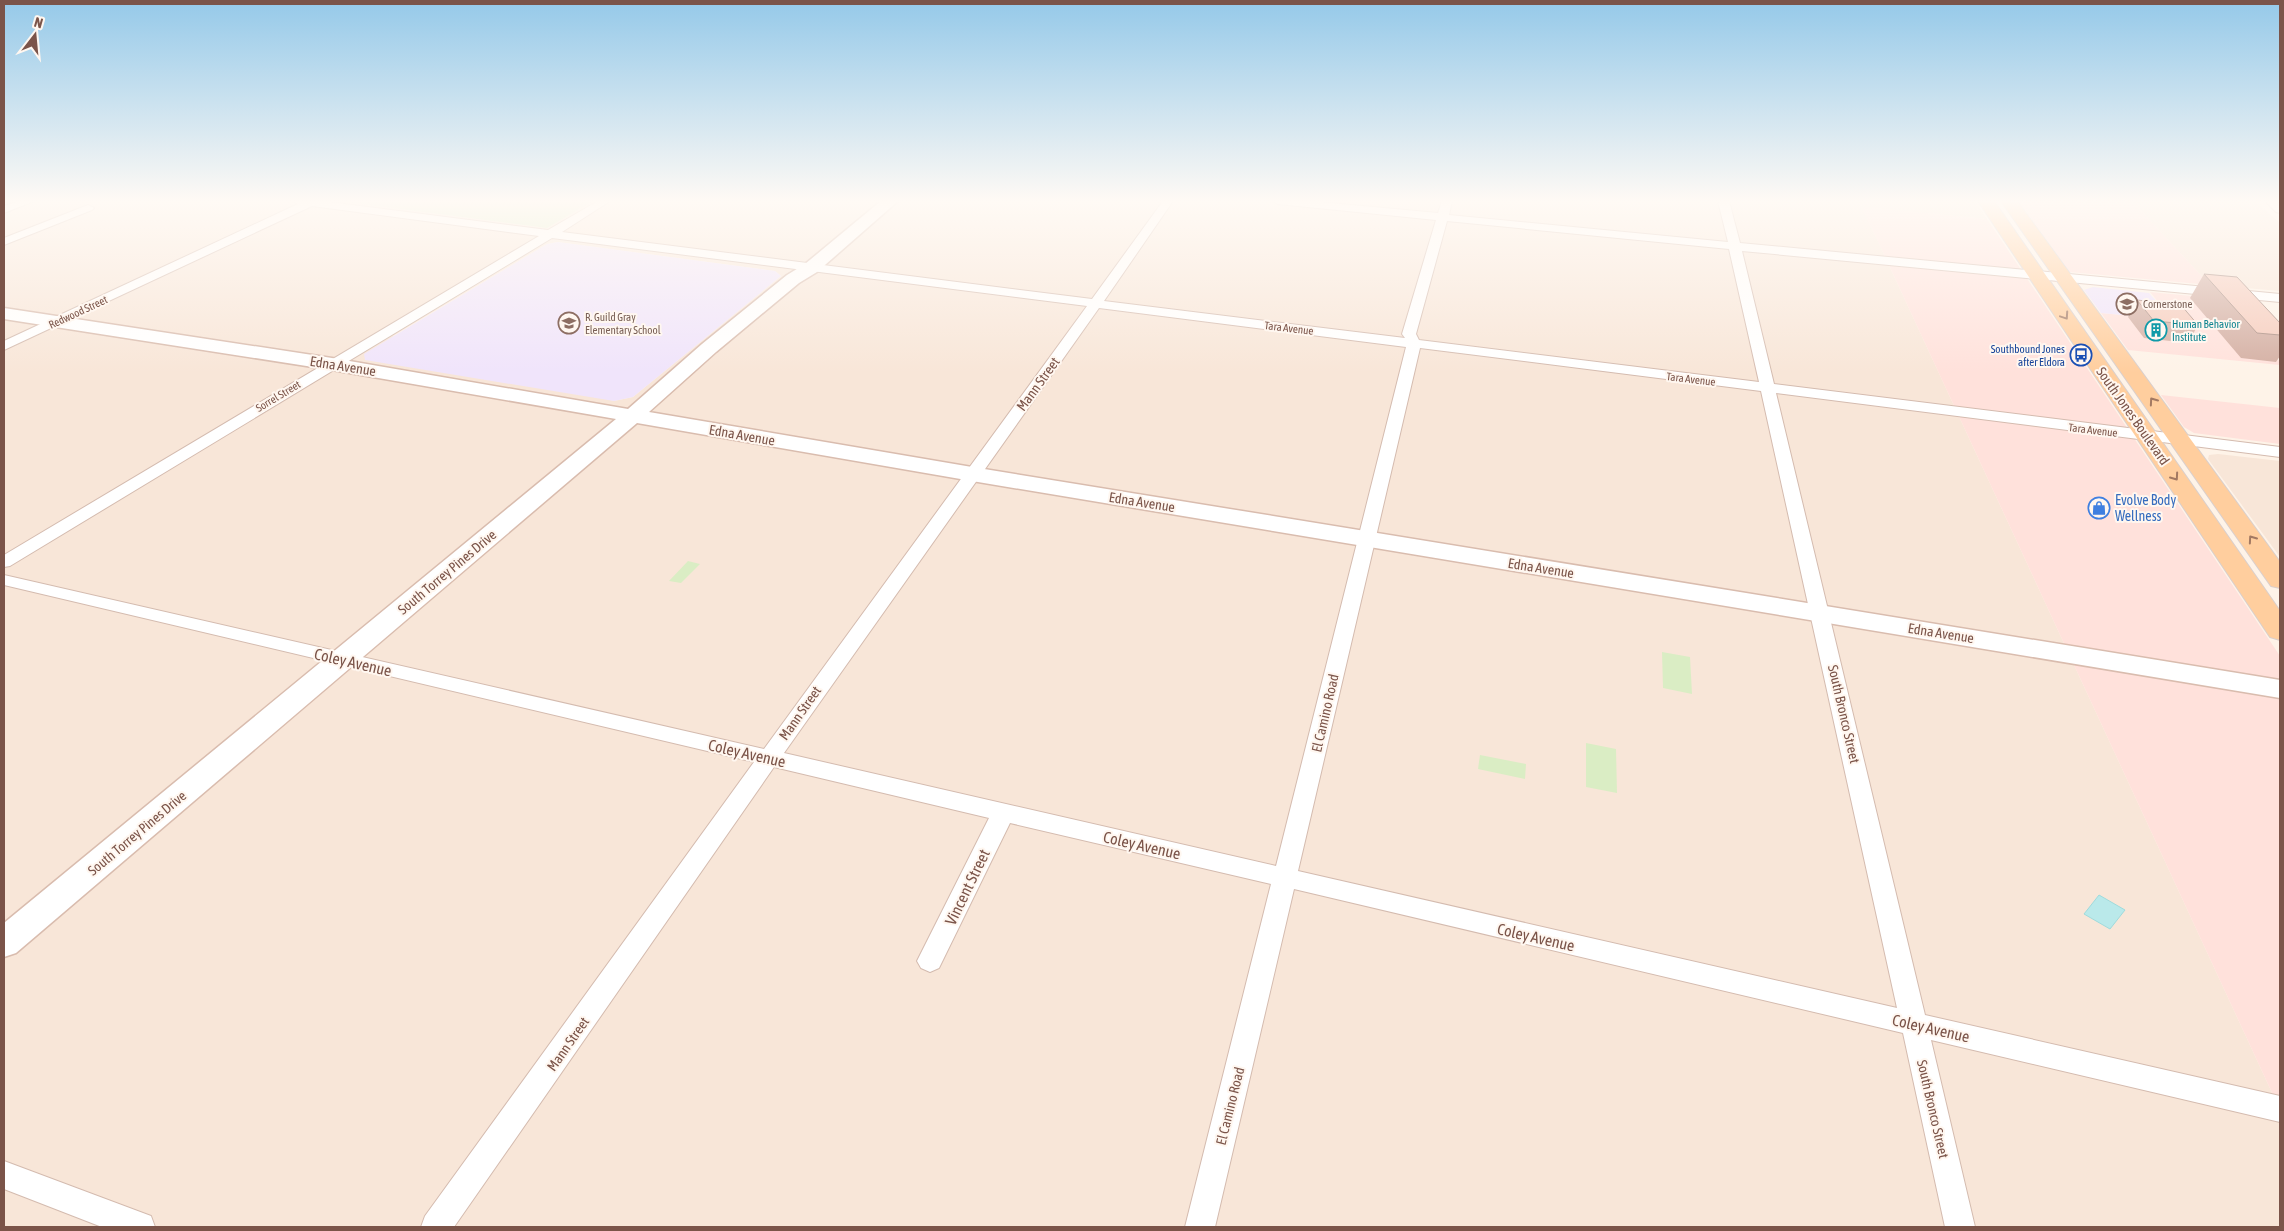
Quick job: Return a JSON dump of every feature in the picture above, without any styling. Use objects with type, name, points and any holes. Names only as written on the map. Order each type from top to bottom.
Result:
[{"type":"main road","name":"South Jones Boulevard","points":[[2026,258],[2280,631]]},
{"type":"main road","name":"South Jones Boulevard","points":[[2050,258],[2280,580]]},
{"type":"street","name":"Redwood Street","points":[[4,346],[193,258]]},
{"type":"street","name":"Sorrel Street","points":[[4,562],[508,258]]},
{"type":"street","name":"Tara Avenue","points":[[740,258],[2148,437],[2280,452]]},
{"type":"street","name":"South Torrey Pines Drive","points":[[4,943],[631,416],[709,348],[793,279],[822,258]]},
{"type":"street","name":"Mann Street","points":[[436,1227],[768,758],[1127,258]]},
{"type":"street","name":"El Camino Road","points":[[1200,1227],[1414,343],[1409,334],[1431,258]]},
{"type":"street","name":"South Bronco Street","points":[[1739,258],[1822,614],[1960,1227]]},
{"type":"street","points":[[1861,258],[2280,298]]},
{"type":"street","name":"Edna Avenue","points":[[4,313],[332,364],[972,474],[2280,689]]},
{"type":"street","name":"Coley Avenue","points":[[4,580],[2280,1109]]},
{"type":"street","name":"Vincent Street","points":[[930,960],[1003,813]]},
{"type":"street","points":[[4,1175],[140,1227]]},
{"type":"shaded area","points":[[4,258],[523,258],[393,336],[390,340],[614,401],[633,397],[781,276],[775,271],[681,258],[1886,258],[2280,1110],[2280,1227],[4,1227]]},
{"type":"shaded area","name":"R. Guild Gray Elementary School","points":[[523,258],[681,258],[775,271],[781,276],[633,397],[614,401],[365,360],[364,354]]},
{"type":"shaded area","points":[[1886,258],[2013,258],[2280,656],[2280,1110]]},
{"type":"shaded area","points":[[2060,258],[2185,258],[2210,285],[2070,272]]},
{"type":"shaded area","points":[[2185,258],[2280,258],[2280,291],[2210,285]]},
{"type":"shaded area","name":"Cornerstone","points":[[2093,287],[2149,293],[2174,320],[2101,313],[2084,290]]},
{"type":"shaded area","points":[[2150,292],[2223,299],[2280,362],[2280,365],[2128,350],[2101,313],[2173,320]]},
{"type":"shaded area","points":[[2161,395],[2280,408],[2280,444],[2194,433],[2184,427]]},
{"type":"shaded area","points":[[2218,454],[2280,461],[2280,557],[2208,459],[2209,455]]},
{"type":"green space","points":[[688,561],[700,564],[681,583],[669,581]]},
{"type":"green space","points":[[1662,652],[1690,657],[1692,694],[1663,688]]},
{"type":"green space","points":[[1586,743],[1616,749],[1617,793],[1586,787]]},
{"type":"green space","points":[[1480,755],[1526,764],[1525,779],[1478,769]]},
{"type":"water","points":[[2099,895],[2125,910],[2110,929],[2084,914]]},
{"type":"building","points":[[2204,274],[2237,277],[2280,323],[2280,335],[2257,333]]},
{"type":"building","points":[[2137,300],[2181,305],[2198,325],[2154,321]]},
{"type":"place","name":"Cornerstone","points":[[2127,304]]},
{"type":"place","name":"R. Guild Gray Elementary School","points":[[569,323]]},
{"type":"place","name":"Human Behavior Institute","points":[[2156,330]]},
{"type":"place","name":"Southbound Jones after Eldora","points":[[2081,355]]},
{"type":"place","name":"Evolve Body Wellness","points":[[2099,508]]}]
